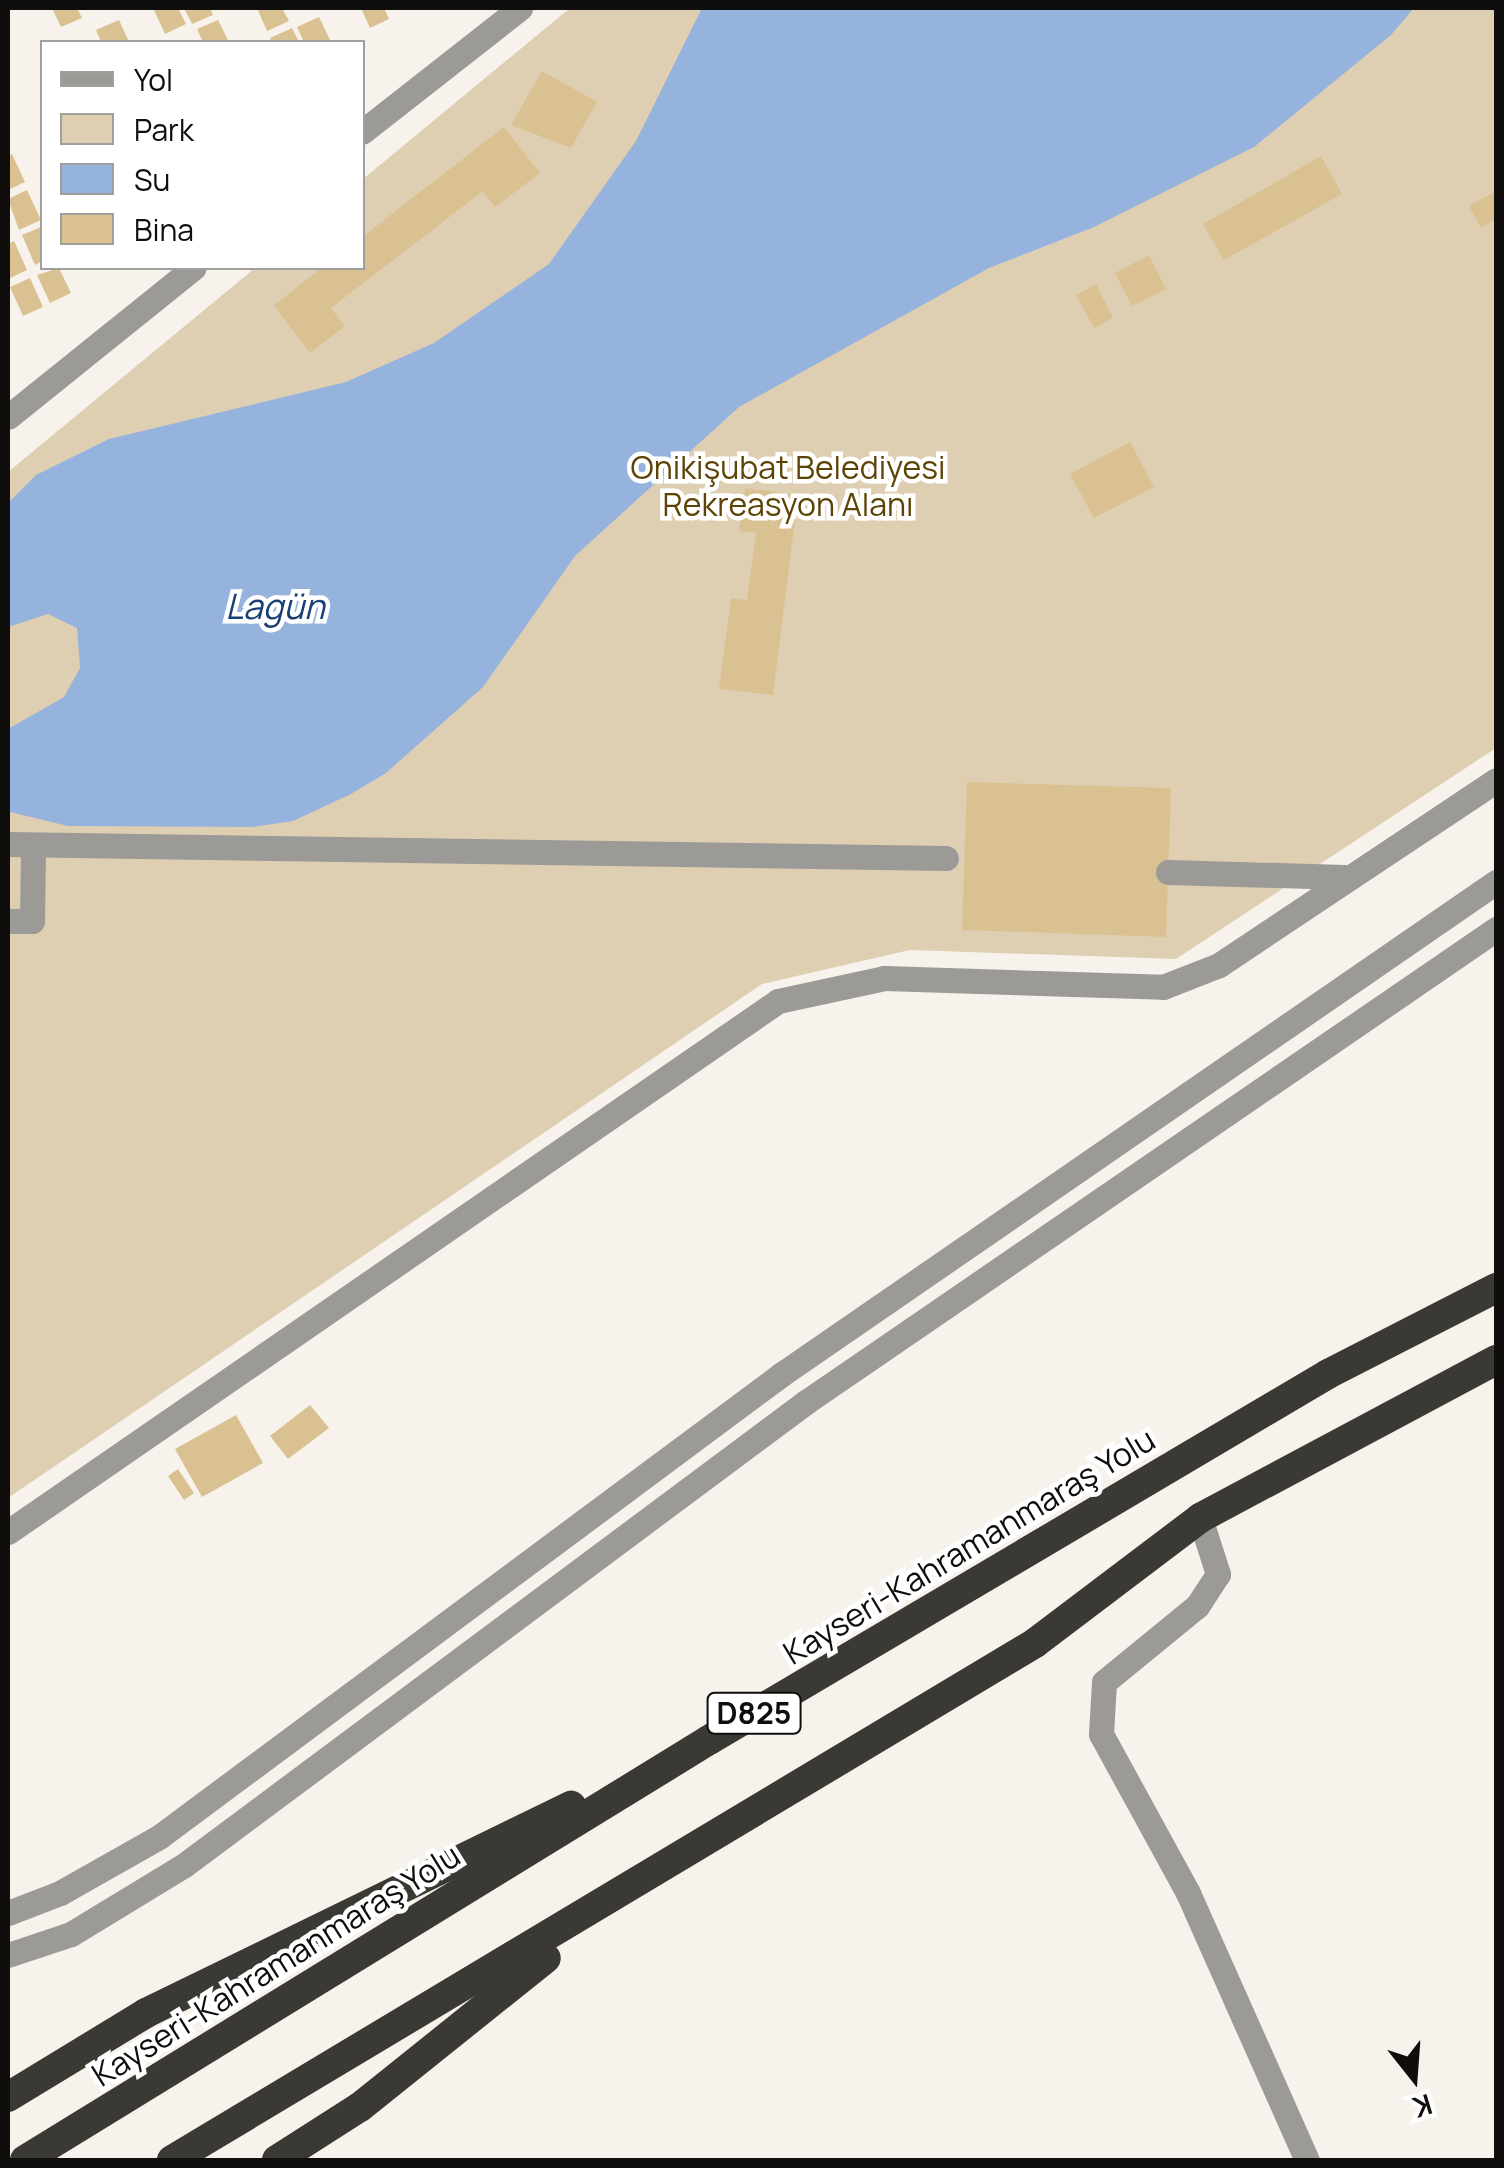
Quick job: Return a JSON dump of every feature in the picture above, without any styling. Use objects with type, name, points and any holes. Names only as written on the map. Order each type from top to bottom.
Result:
[{"type":"highway","name":"Kayseri-Kahramanmaraş Yolu","points":[[25,2160],[709,1740],[1328,1374],[1496,1288]]},
{"type":"highway","name":"D825","points":[[172,2160],[628,1892],[1035,1643],[1200,1518],[1496,1360]]},
{"type":"highway","points":[[8,2097],[146,2013],[709,1740]]},
{"type":"highway","points":[[277,2160],[360,2107],[628,1892]]},
{"type":"street","points":[[365,130],[520,8]]},
{"type":"street","points":[[8,417],[191,270]]},
{"type":"street","points":[[8,1532],[778,1001],[884,978],[1163,987],[1219,965],[1345,876],[1496,780]]},
{"type":"street","points":[[8,921],[32,921],[20,844],[946,858]]},
{"type":"street","points":[[1168,872],[1345,876]]},
{"type":"street","points":[[8,1913],[60,1893],[159,1837],[782,1374],[1496,882]]},
{"type":"street","points":[[8,1956],[71,1934],[183,1866],[806,1402],[1496,929]]},
{"type":"street","points":[[1200,1518],[1218,1574],[1197,1606],[1104,1682],[1101,1734],[1188,1893],[1307,2160]]},
{"type":"green space","name":"Onikişubat Belediyesi Rekreasyon Alanı","points":[[570,8],[1496,8],[1496,748],[1176,959],[910,950],[762,984],[8,1498],[8,472],[253,270],[365,270],[365,177]]},
{"type":"water","name":"Lagün","points":[[702,8],[1414,8],[1391,35],[1254,147],[1094,227],[989,268],[739,407],[575,556],[483,687],[386,773],[351,794],[293,821],[252,827],[68,826],[10,812],[8,729],[64,697],[80,668],[77,628],[48,614],[8,627],[8,503],[36,475],[109,439],[346,382],[434,343],[549,264],[636,141]]},
{"type":"building","points":[[52,8],[77,8],[82,18],[61,27]]},
{"type":"building","points":[[153,8],[178,8],[186,24],[165,34]]},
{"type":"building","points":[[184,8],[210,8],[213,15],[192,24]]},
{"type":"building","points":[[257,8],[282,8],[289,21],[267,31]]},
{"type":"building","points":[[361,8],[384,8],[389,19],[370,28]]},
{"type":"building","points":[[319,17],[330,40],[303,40],[297,27]]},
{"type":"building","points":[[119,20],[128,40],[100,40],[96,30]]},
{"type":"building","points":[[218,20],[228,40],[202,40],[197,29]]},
{"type":"building","points":[[292,28],[298,40],[271,40]]},
{"type":"building","points":[[542,71],[597,102],[571,148],[511,125]]},
{"type":"building","points":[[504,127],[540,173],[495,207],[483,191],[331,308],[345,326],[310,353],[274,305],[319,270],[365,270],[365,235]]},
{"type":"building","points":[[12,154],[25,182],[8,190],[8,157]]},
{"type":"building","points":[[1321,156],[1342,194],[1224,260],[1203,224]]},
{"type":"building","points":[[27,190],[40,220],[19,230],[8,199]]},
{"type":"building","points":[[1496,191],[1496,219],[1481,228],[1469,206]]},
{"type":"building","points":[[40,227],[40,262],[35,265],[22,235]]},
{"type":"building","points":[[14,241],[27,270],[8,279],[8,244]]},
{"type":"building","points":[[1149,255],[1166,289],[1132,306],[1115,273]]},
{"type":"building","points":[[60,270],[71,293],[50,303],[37,275]]},
{"type":"building","points":[[30,278],[43,307],[23,316],[10,287]]},
{"type":"building","points":[[1096,284],[1113,318],[1094,328],[1076,295]]},
{"type":"building","points":[[1130,442],[1154,487],[1094,518],[1070,474]]},
{"type":"building","points":[[745,488],[798,495],[773,695],[719,689],[731,598],[747,600],[756,533],[739,531]]},
{"type":"building","points":[[967,782],[1171,788],[1166,937],[962,930]]},
{"type":"building","points":[[310,1405],[329,1428],[288,1459],[270,1436]]},
{"type":"building","points":[[236,1415],[263,1463],[202,1497],[175,1449]]},
{"type":"building","points":[[178,1469],[194,1493],[184,1500],[168,1476]]}]
